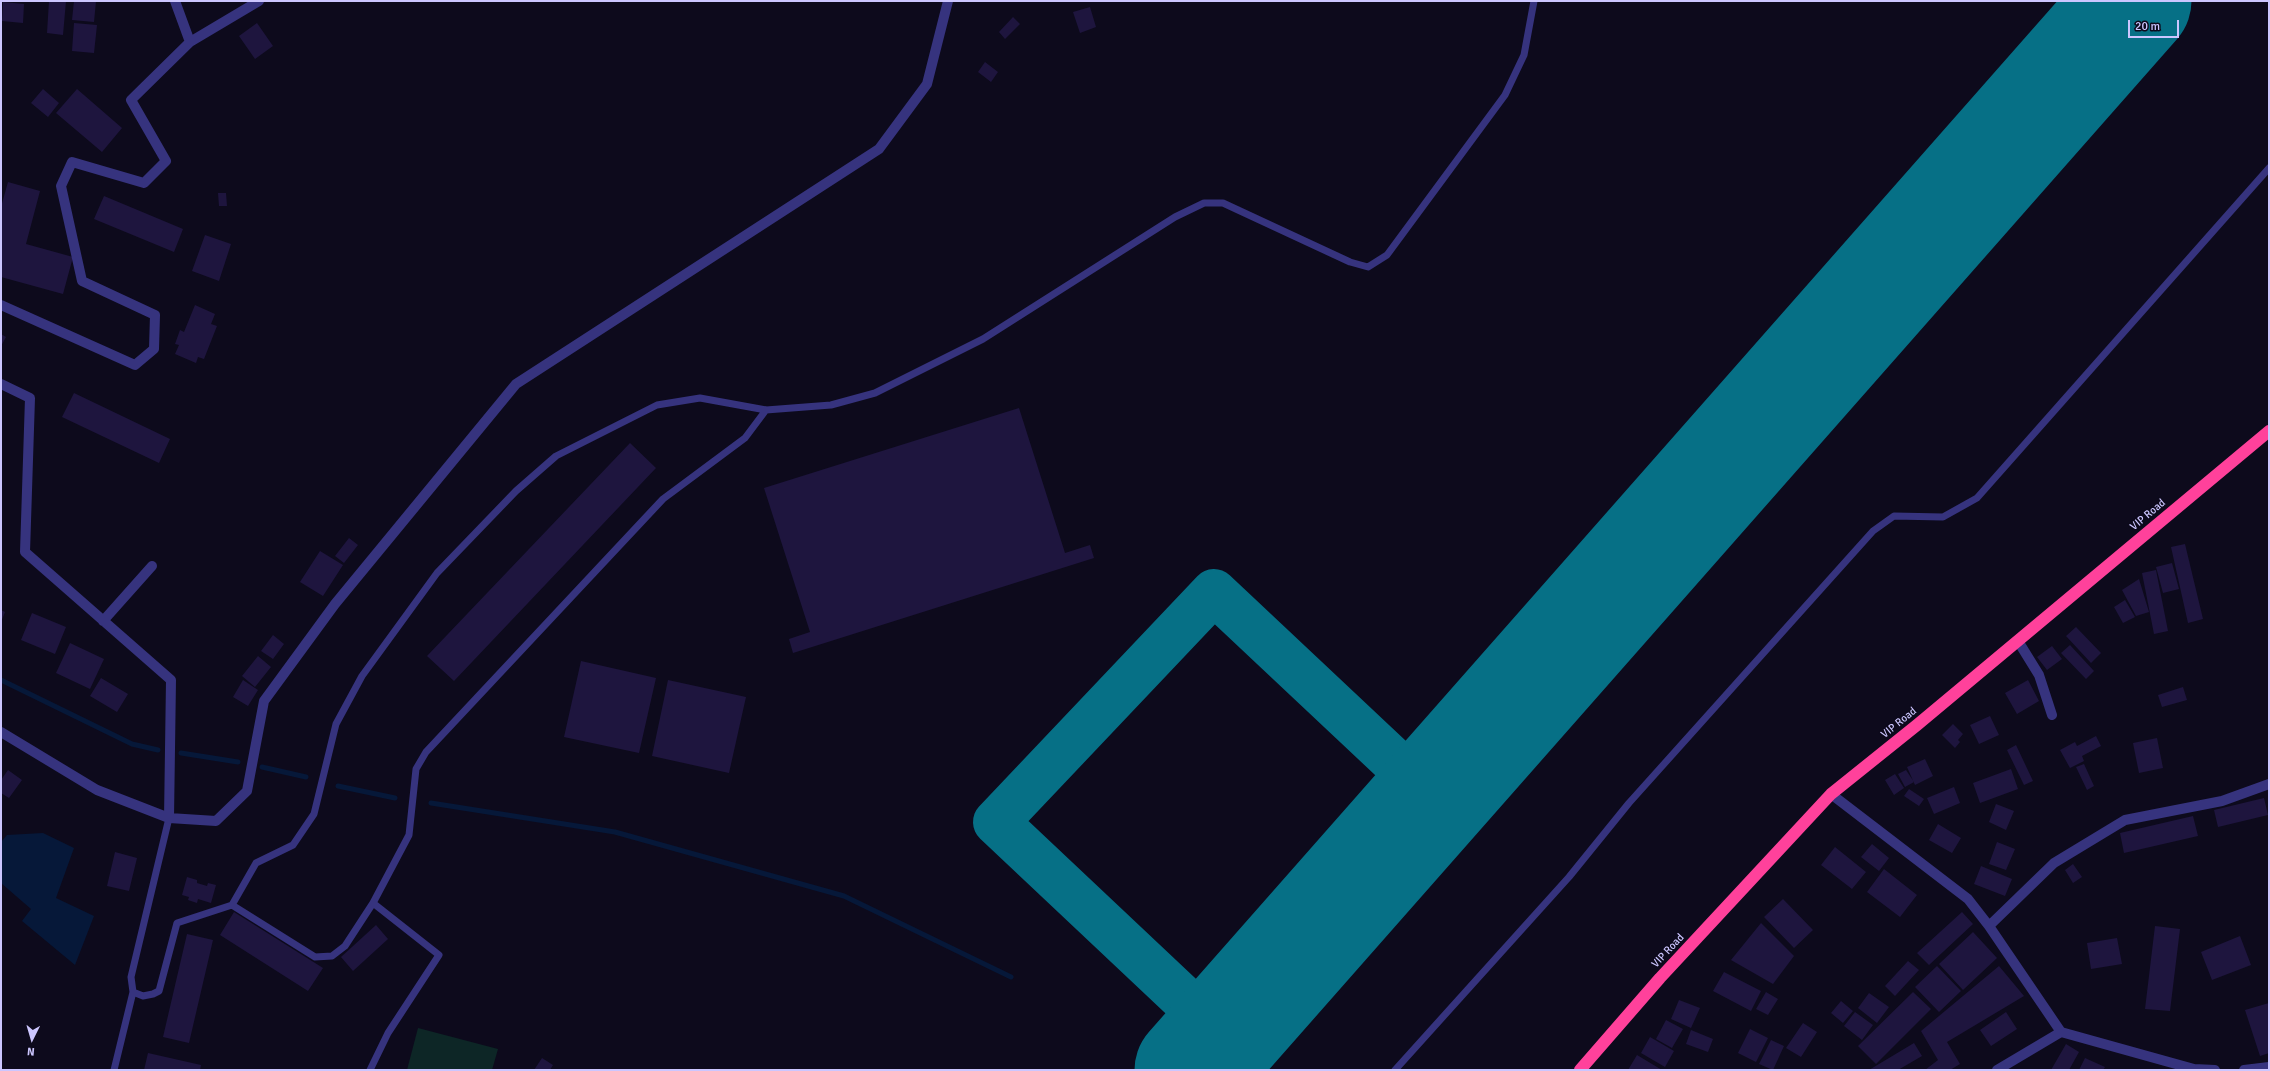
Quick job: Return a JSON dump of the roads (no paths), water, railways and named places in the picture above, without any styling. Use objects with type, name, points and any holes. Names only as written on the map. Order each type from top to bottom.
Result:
[{"type":"highway","name":"VIP Road","points":[[1580,1070],[1660,978],[1831,794],[2018,641],[2269,431]]},
{"type":"street","points":[[175,1],[190,42]]},
{"type":"street","points":[[1,305],[135,365],[154,349],[155,315],[82,281],[61,186],[72,162],[144,183],[166,161],[131,100],[190,42],[259,1]]},
{"type":"street","points":[[1,732],[97,790],[169,818],[216,821],[247,791],[264,701],[335,604],[516,384],[879,149],[927,84],[948,1]]},
{"type":"street","points":[[1,384],[30,398],[25,552],[170,680],[169,818]]},
{"type":"street","points":[[103,621],[152,566]]},
{"type":"street","points":[[2018,641],[2039,675],[2052,715]]},
{"type":"street","points":[[1989,926],[2054,863],[2125,820],[2222,801],[2269,784]]},
{"type":"street","points":[[1831,794],[1968,899],[1989,926],[2061,1032],[2194,1069],[2215,1070]]},
{"type":"street","points":[[1997,1070],[2061,1032]]},
{"type":"street","points":[[2244,1070],[2269,1067]]},
{"type":"lane","points":[[133,992],[143,996],[153,994],[158,991],[177,924],[232,905],[256,863],[293,845],[314,814],[336,724],[362,676],[437,573],[516,491],[556,456],[657,405],[700,398],[766,410],[831,405],[875,393],[983,339],[1175,217],[1204,203],[1223,203],[1350,262],[1368,267],[1387,255],[1505,95],[1524,55],[1534,1]]},
{"type":"lane","points":[[1395,1070],[1569,877],[1629,802],[1873,531],[1894,516],[1943,517],[1976,498],[2269,168]]},
{"type":"lane","points":[[232,905],[315,957],[332,956],[345,946],[373,903],[409,834],[416,769],[426,752],[663,499],[745,438],[766,410]]},
{"type":"lane","points":[[114,1070],[133,992],[131,977],[169,818]]},
{"type":"lane","points":[[370,1070],[388,1033],[439,955],[373,903]]},
{"type":"water","points":[[43,833],[74,848],[56,898],[94,916],[75,965],[22,921],[31,909],[1,883],[1,842],[7,835]]},
{"type":"waterway","points":[[1,680],[132,744],[158,750]]},
{"type":"waterway","points":[[181,753],[238,762]]},
{"type":"waterway","points":[[262,767],[306,777]]},
{"type":"waterway","points":[[338,786],[395,798]]},
{"type":"waterway","points":[[431,803],[615,832],[844,896],[1011,977]]}]
